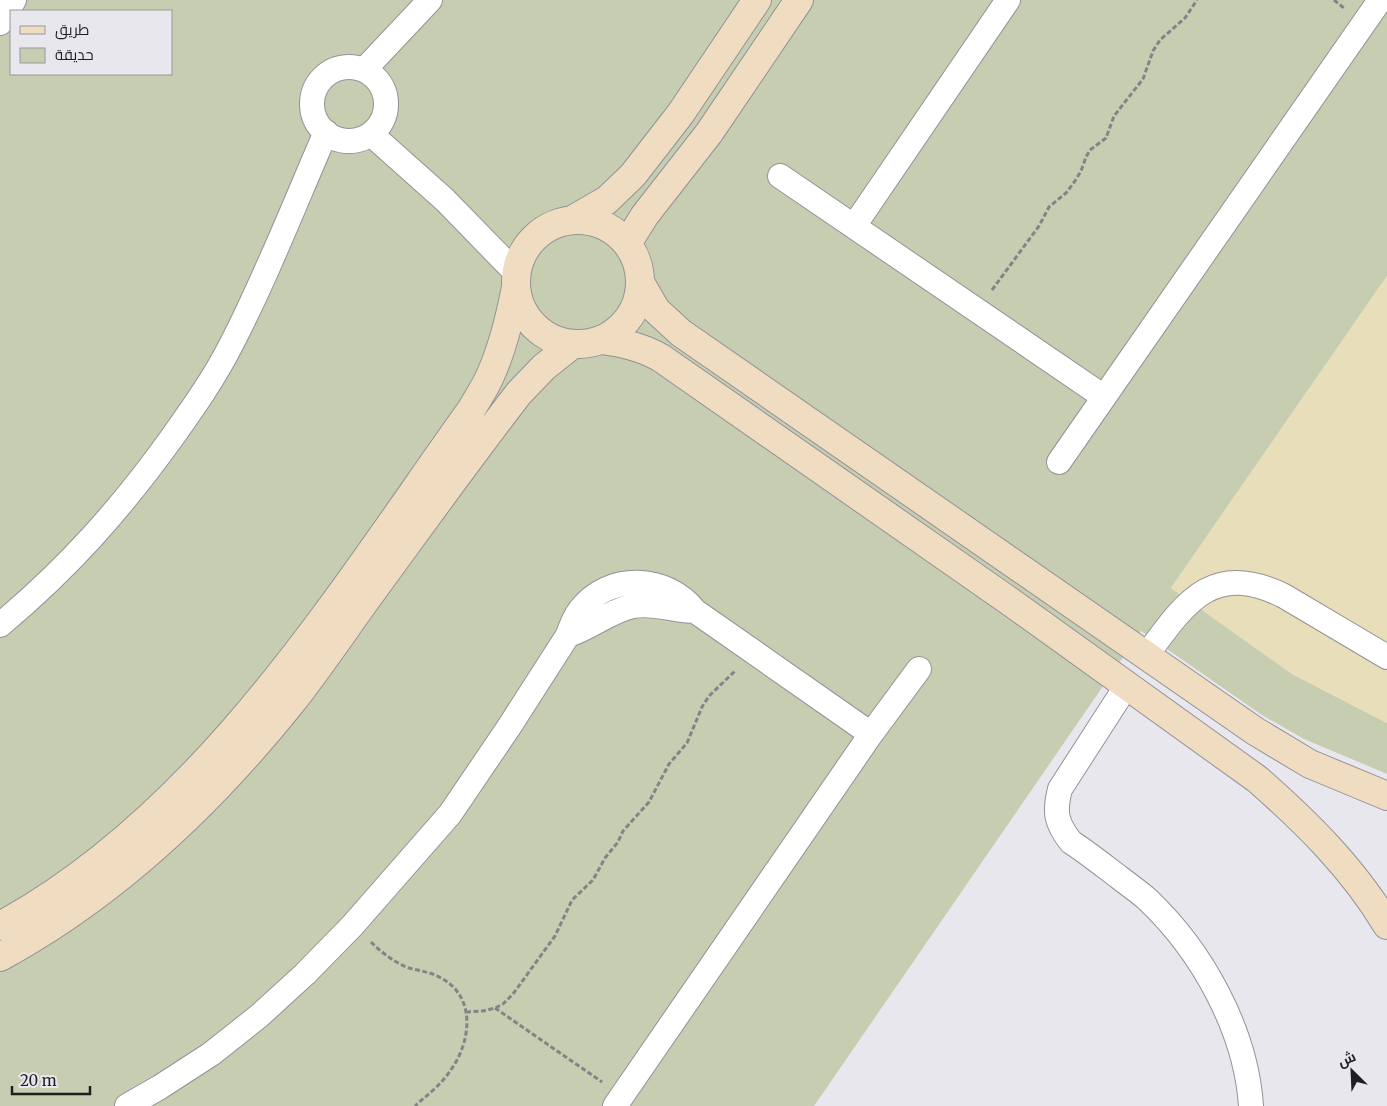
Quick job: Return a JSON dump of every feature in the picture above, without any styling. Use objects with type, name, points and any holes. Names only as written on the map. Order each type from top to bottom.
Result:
[{"type":"street","points":[[0,22],[14,0]]},
{"type":"street","points":[[364,70],[430,0]]},
{"type":"street","points":[[574,219],[607,200],[633,175],[681,113],[757,0]]},
{"type":"street","points":[[628,242],[645,214],[709,133],[799,0]]},
{"type":"street","points":[[854,226],[1008,0]]},
{"type":"street","points":[[1059,462],[1380,0]]},
{"type":"street","points":[[353,67],[364,70],[375,77],[382,86],[386,98],[383,118],[371,134],[353,140],[343,140],[326,132],[318,124],[313,113],[312,101],[315,90],[321,80],[330,72],[341,68],[353,67]]},
{"type":"street","points":[[0,625],[73,559],[110,519],[144,477],[204,392],[252,303],[326,132]]},
{"type":"street","points":[[0,926],[50,896],[86,871],[141,826],[184,785],[266,691],[340,594],[471,410],[489,378],[501,349],[510,319],[516,280],[520,260],[526,247],[536,236],[560,222],[574,219],[604,224],[628,242],[636,256],[641,284],[639,299],[629,318],[614,334],[601,340],[587,344],[573,344],[545,335],[525,315],[518,302],[516,280],[445,200],[371,134]]},
{"type":"street","points":[[780,176],[1104,397]]},
{"type":"street","points":[[641,284],[656,310],[681,333],[1255,731],[1310,764],[1387,796]]},
{"type":"street","points":[[601,340],[631,344],[661,358],[1127,685],[1257,779],[1293,810],[1349,871],[1375,904],[1387,924]]},
{"type":"street","points":[[0,957],[50,928],[129,870],[203,802],[248,754],[291,702],[519,393],[544,367],[573,344]]},
{"type":"street","points":[[1146,656],[1179,611],[1193,598],[1210,589],[1229,584],[1248,583],[1267,588],[1284,596],[1387,657]]},
{"type":"street","points":[[127,1106],[160,1088],[211,1054],[239,1032],[305,974],[352,926],[450,814],[568,635],[592,626],[617,611],[632,606],[647,605],[695,611],[871,734]]},
{"type":"street","points":[[619,1101],[871,734],[919,669]]},
{"type":"street","points":[[1127,685],[1060,789],[1056,803],[1057,818],[1062,831],[1071,842],[1147,899],[1188,946],[1217,993],[1233,1029],[1250,1085],[1251,1106]]},
{"type":"path","points":[[978,310],[1039,226],[1049,207],[1066,193],[1081,171],[1090,150],[1106,138],[1114,116],[1143,79],[1153,51],[1160,40],[1185,18],[1197,0]]},
{"type":"path","points":[[466,1012],[496,1008],[513,994],[555,936],[572,900],[593,880],[623,831],[649,802],[669,764],[692,732],[696,719],[710,696],[755,653]]},
{"type":"path","points":[[352,926],[377,948],[399,963],[406,967],[434,974],[452,985],[465,1004],[466,1029],[464,1044],[458,1058],[439,1084],[415,1106]]},
{"type":"path","points":[[496,1008],[619,1101]]},
{"type":"green space","points":[[0,0],[1387,0],[1387,276],[1171,588],[1292,674],[1387,723],[1387,774],[1304,739],[1262,715],[1141,631],[814,1106],[0,1106]]},
{"type":"sand","points":[[1387,276],[1387,723],[1292,674],[1171,588]]}]
